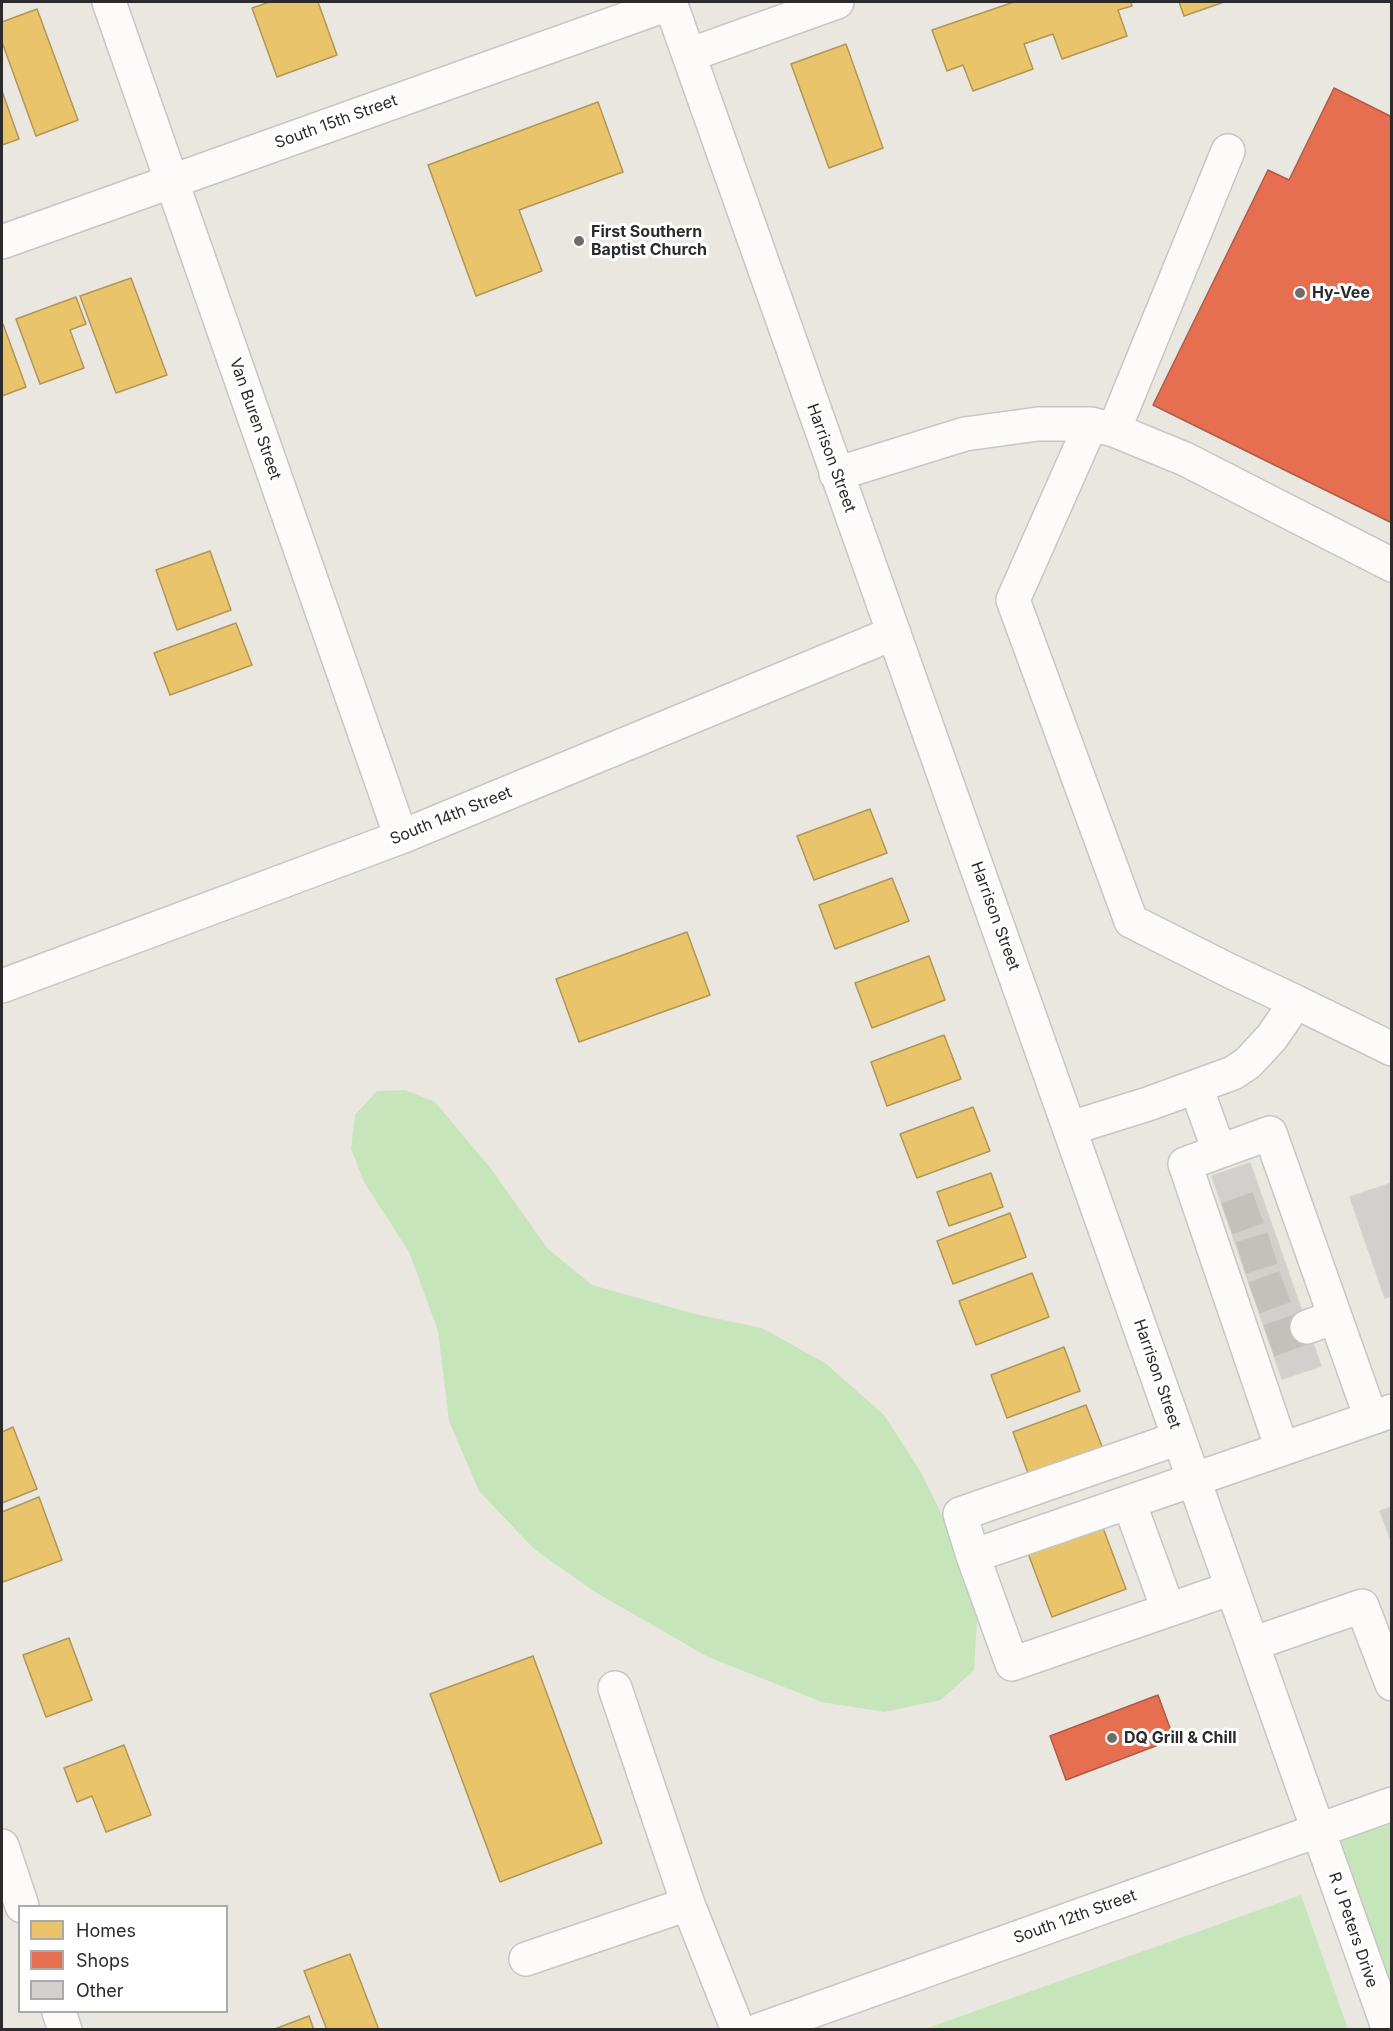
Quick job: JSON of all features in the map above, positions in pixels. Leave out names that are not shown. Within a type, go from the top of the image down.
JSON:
[{"type":"street","name":"Van Buren Street","points":[[109,2],[401,837]]},
{"type":"street","name":"South 15th Street","points":[[2,242],[671,2]]},
{"type":"street","name":"Harrison Street","points":[[671,2],[836,474],[1071,1128],[1318,1831]]},
{"type":"street","points":[[689,55],[837,2]]},
{"type":"street","points":[[1228,151],[1103,427],[1013,600],[1131,921],[1392,1049]]},
{"type":"street","points":[[836,474],[965,434],[1038,424],[1103,427],[1185,459],[1392,565]]},
{"type":"street","name":"South 14th Street","points":[[2,986],[401,837],[894,633]]},
{"type":"street","points":[[1071,1128],[1233,1073],[1248,1063],[1272,1037],[1296,1002]]},
{"type":"street","points":[[1196,1087],[1219,1151]]},
{"type":"street","points":[[973,1556],[1381,1415],[1321,1322],[1278,1200],[1270,1133],[1185,1164],[1216,1223],[1258,1345],[1282,1449]]},
{"type":"street","points":[[1179,1438],[960,1514],[973,1556],[1012,1664],[1232,1588]]},
{"type":"street","points":[[1129,1502],[1168,1610]]},
{"type":"street","points":[[1252,1644],[1362,1606],[1392,1684]]},
{"type":"street","points":[[615,1688],[688,1904],[738,2030]]},
{"type":"street","name":"South 12th Street","points":[[759,2030],[1392,1804]]},
{"type":"street","name":"R J Peters Drive","points":[[1318,1831],[1389,2030]]},
{"type":"street","points":[[2,1846],[22,1905]]},
{"type":"street","points":[[526,1959],[688,1904]]},
{"type":"street","points":[[59,2013],[65,2030]]},
{"type":"green space","points":[[405,1090],[435,1102],[492,1170],[547,1248],[592,1285],[695,1314],[762,1328],[825,1363],[884,1415],[922,1474],[954,1540],[977,1619],[974,1670],[941,1700],[884,1712],[822,1702],[708,1657],[595,1592],[534,1549],[479,1491],[449,1421],[438,1331],[409,1252],[364,1182],[351,1149],[355,1115],[377,1091]]},
{"type":"green space","points":[[1391,1804],[1391,2029],[1318,1831]]},
{"type":"green space","points":[[1301,1895],[1348,2029],[925,2029]]},
{"type":"building: Homes","points":[[270,2],[318,2],[337,55],[277,77],[252,8]]},
{"type":"building: Homes","points":[[1014,2],[1131,2],[1132,6],[1118,10],[1127,36],[1062,59],[1053,34],[1024,44],[1033,69],[973,91],[963,65],[947,71],[932,30]]},
{"type":"building: Homes","points":[[1179,2],[1224,2],[1184,16]]},
{"type":"building: Homes","points":[[37,9],[78,120],[36,136],[2,42],[2,22]]},
{"type":"building: Homes","points":[[846,44],[883,148],[829,168],[791,64]]},
{"type":"building: Homes","points":[[2,91],[19,139],[2,145]]},
{"type":"building: Homes","points":[[598,102],[623,172],[519,210],[542,271],[476,296],[428,165]]},
{"type":"building: Homes","points":[[131,278],[167,375],[116,393],[80,296]]},
{"type":"building: Homes","points":[[76,297],[86,324],[70,330],[84,368],[40,384],[16,319]]},
{"type":"building: Homes","points":[[2,325],[26,387],[2,396]]},
{"type":"building: Homes","points":[[210,551],[231,610],[177,630],[156,570]]},
{"type":"building: Homes","points":[[236,623],[252,665],[170,695],[154,653]]},
{"type":"building: Homes","points":[[870,809],[887,853],[814,880],[797,836]]},
{"type":"building: Homes","points":[[892,878],[909,921],[835,949],[819,905]]},
{"type":"building: Homes","points":[[687,932],[710,995],[579,1042],[556,979]]},
{"type":"building: Homes","points":[[929,956],[945,1000],[872,1028],[855,983]]},
{"type":"building: Homes","points":[[944,1035],[961,1079],[887,1106],[871,1062]]},
{"type":"building: Homes","points":[[973,1107],[990,1151],[917,1178],[900,1134]]},
{"type":"building: Homes","points":[[991,1173],[1003,1207],[949,1226],[937,1192]]},
{"type":"building: Homes","points":[[1010,1213],[1026,1257],[953,1284],[937,1241]]},
{"type":"building: Homes","points":[[1032,1273],[1049,1317],[976,1345],[959,1301]]},
{"type":"building: Homes","points":[[1064,1347],[1080,1391],[1007,1418],[991,1375]]},
{"type":"building: Homes","points":[[1086,1405],[1103,1449],[1029,1476],[1013,1432]]},
{"type":"building: Homes","points":[[13,1427],[37,1489],[2,1503],[2,1432]]},
{"type":"building: Homes","points":[[39,1497],[62,1560],[3,1582],[2,1512]]},
{"type":"building: Homes","points":[[1100,1520],[1126,1589],[1052,1617],[1026,1548]]},
{"type":"building: Homes","points":[[69,1638],[92,1700],[46,1717],[23,1655]]},
{"type":"building: Homes","points":[[533,1656],[602,1843],[500,1882],[430,1694]]},
{"type":"building: Homes","points":[[124,1745],[151,1815],[106,1832],[92,1796],[77,1802],[64,1768]]},
{"type":"building: Homes","points":[[350,1954],[379,2030],[327,2030],[304,1971]]},
{"type":"building: Homes","points":[[309,2016],[314,2030],[272,2030]]},
{"type":"building: Shops","name":"Hy-Vee","points":[[1334,88],[1392,117],[1392,523],[1153,405],[1268,170],[1289,180]]},
{"type":"building: Shops","name":"DQ Grill & Chill","points":[[1158,1695],[1174,1739],[1066,1780],[1050,1736]]},
{"type":"building: Other","points":[[1250,1163],[1321,1366],[1282,1379],[1212,1176]]},
{"type":"building: Other","points":[[1392,1183],[1392,1296],[1385,1298],[1350,1197]]},
{"type":"building: Other","points":[[1392,1507],[1392,1543],[1380,1511]]},
{"type":"tunnel","points":[[1227,1219],[1265,1205]]},
{"type":"tunnel","points":[[1241,1258],[1279,1246]]},
{"type":"tunnel","points":[[1254,1298],[1292,1284]]},
{"type":"tunnel","points":[[1269,1341],[1307,1327]]},
{"type":"place","name":"First Southern Baptist Church","points":[[579,241]]},
{"type":"place","name":"Hy-Vee","points":[[1300,293]]},
{"type":"place","name":"DQ Grill & Chill","points":[[1112,1738]]}]
